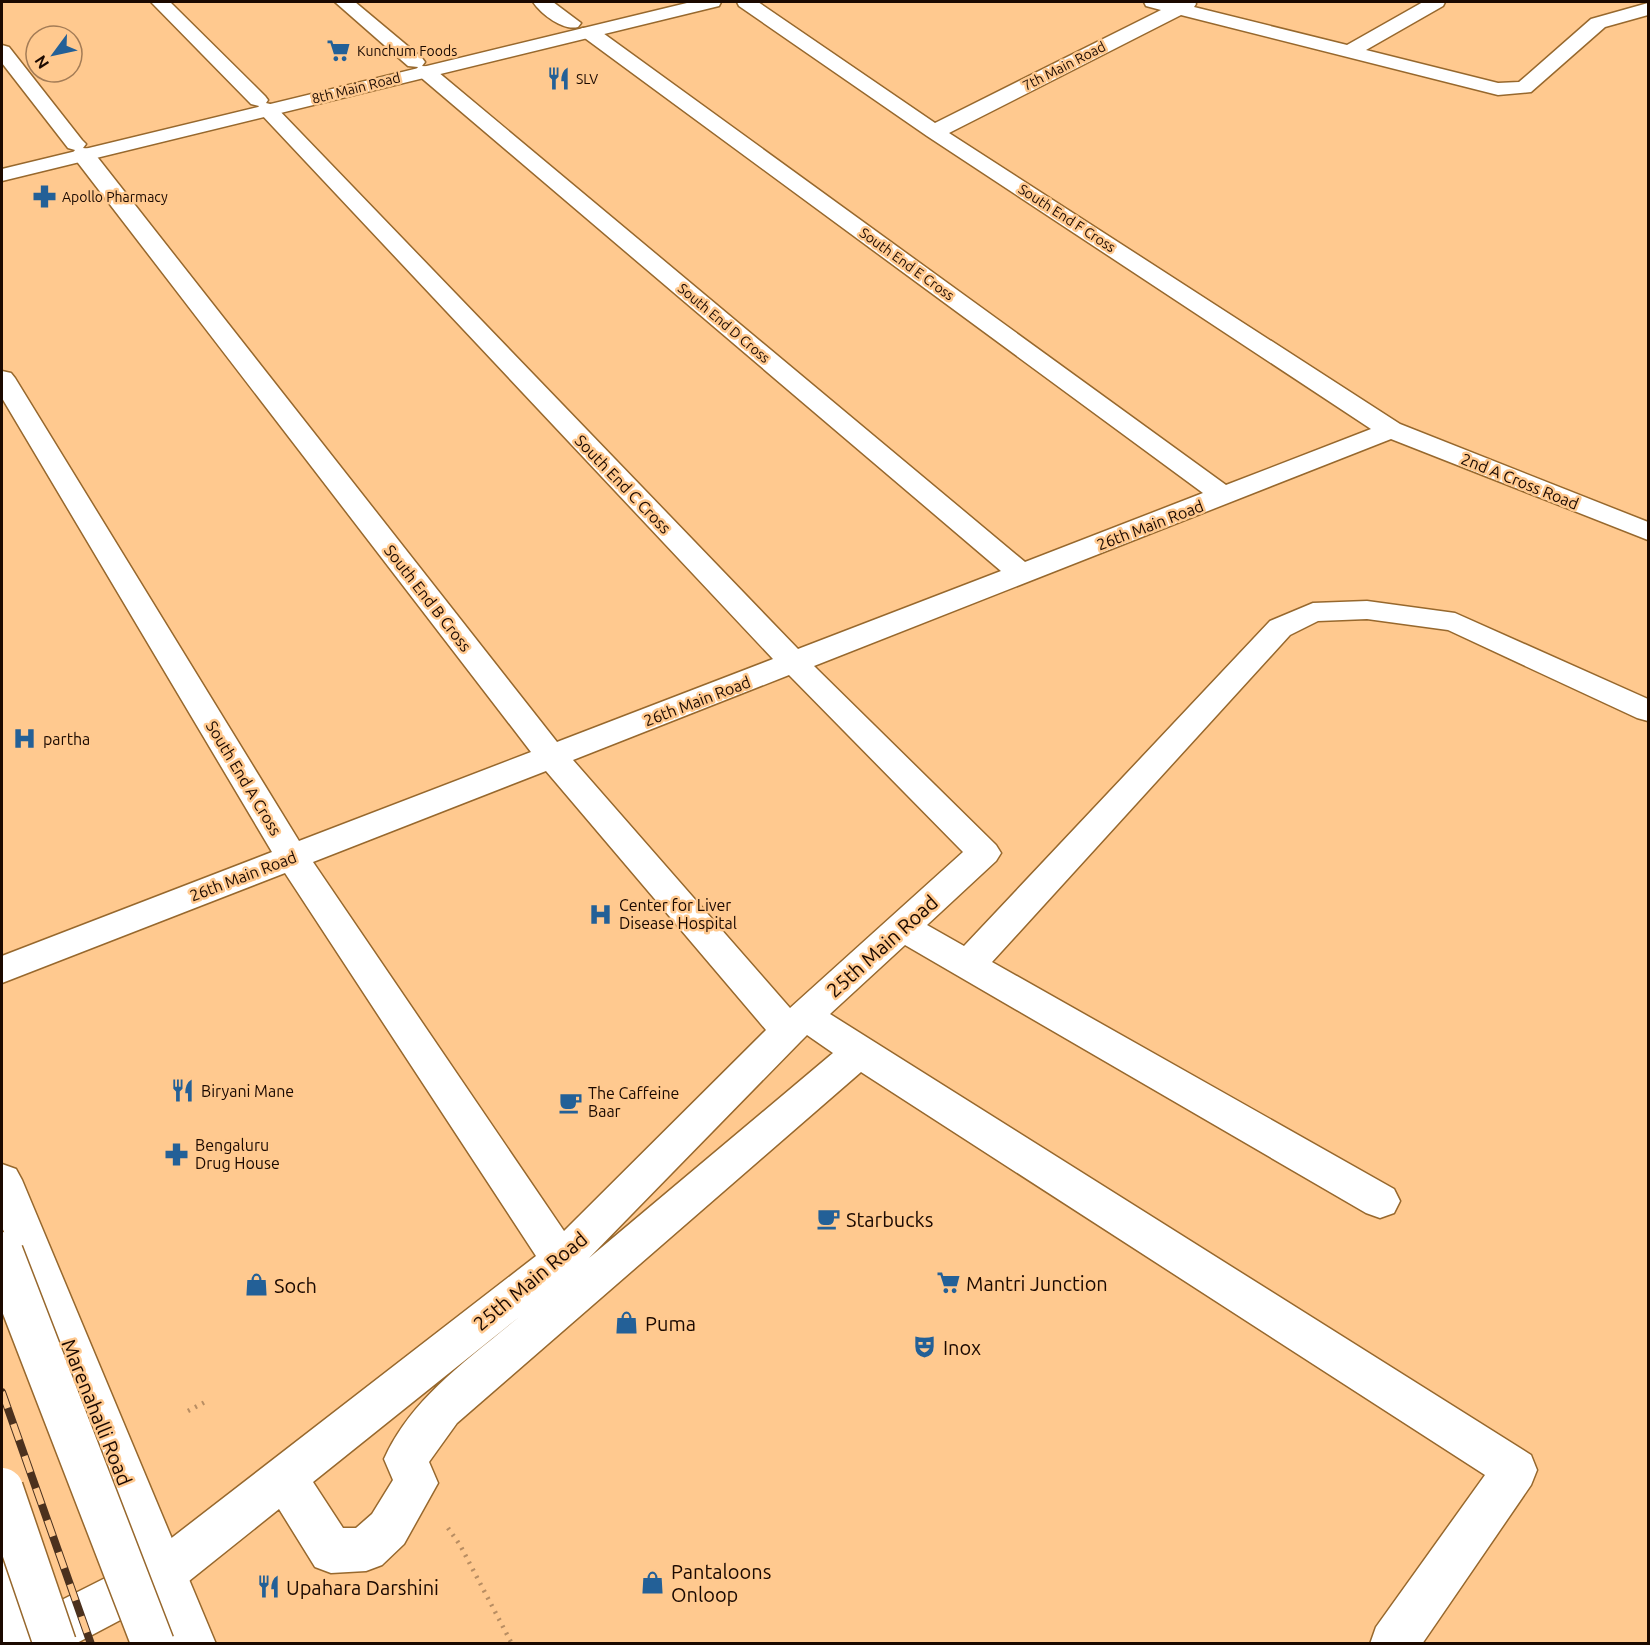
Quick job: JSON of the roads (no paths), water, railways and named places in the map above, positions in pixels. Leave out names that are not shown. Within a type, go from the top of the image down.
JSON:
[{"type":"street","name":"South End C Cross","points":[[160,2],[263,105],[794,663],[984,853]]},
{"type":"street","name":"South End D Cross","points":[[344,2],[1023,575]]},
{"type":"street","name":"South End E Cross","points":[[542,2],[580,27],[1224,496]]},
{"type":"street","name":"8th Main Road","points":[[580,27],[662,2]]},
{"type":"street","name":"8th Main Road","points":[[2,162],[79,149],[580,27],[712,2]]},
{"type":"street","name":"South End F Cross","points":[[746,2],[934,132],[1391,430]]},
{"type":"street","points":[[1153,2],[1186,5],[1498,89],[1524,88],[1598,23],[1648,9]]},
{"type":"street","points":[[1352,50],[1436,2]]},
{"type":"street","name":"7th Main Road","points":[[934,132],[1186,5]]},
{"type":"street","name":"South End B Cross","points":[[2,51],[552,757],[797,1023],[859,1052],[1515,1470],[1393,1644]]},
{"type":"street","name":"8th Main Road","points":[[2,175],[79,149]]},
{"type":"street","name":"South End A Cross","points":[[2,378],[292,858],[561,1260]]},
{"type":"street","name":"26th Main Road","points":[[2,970],[1023,575],[1391,430]]},
{"type":"street","name":"2nd A Cross Road","points":[[1391,430],[1648,532]]},
{"type":"street","points":[[968,965],[1280,628],[1312,612],[1367,610],[1455,622],[1648,711]]},
{"type":"street","name":"25th Main Road","points":[[25,1644],[163,1573],[561,1260],[797,1023],[984,853]]},
{"type":"street","points":[[902,927],[1380,1201]]},
{"type":"street","points":[[285,1478],[331,1551],[366,1549],[388,1529],[416,1483],[406,1459],[442,1409],[859,1052]]},
{"type":"street","name":"Marenahalli Road","points":[[2,1180],[193,1644]]},
{"type":"street","points":[[2,1253],[153,1644]]},
{"type":"street","points":[[2,1489],[55,1644]]},
{"type":"street","points":[[2,1576],[25,1644]]},
{"type":"railway","points":[[2,1281],[138,1644]]},
{"type":"railway","points":[[2,1392],[91,1644]]},
{"type":"place","name":"Kunchum Foods","points":[[339,51]]},
{"type":"place","name":"SLV","points":[[558,79]]},
{"type":"place","name":"Apollo Pharmacy","points":[[44,197]]},
{"type":"place","name":"partha","points":[[25,739]]},
{"type":"place","name":"Center for Liver Disease Hospital","points":[[601,914]]},
{"type":"place","name":"Biryani Mane","points":[[183,1091]]},
{"type":"place","name":"The Caffeine Baar","points":[[570,1102]]},
{"type":"place","name":"Bengaluru Drug House","points":[[177,1154]]},
{"type":"place","name":"Starbucks","points":[[828,1219]]},
{"type":"place","name":"Mantri Junction","points":[[948,1283]]},
{"type":"place","name":"Soch","points":[[256,1285]]},
{"type":"place","name":"Puma","points":[[627,1323]]},
{"type":"place","name":"Inox","points":[[925,1347]]},
{"type":"place","name":"Pantaloons Onloop","points":[[653,1583]]},
{"type":"place","name":"Upahara Darshini","points":[[268,1587]]}]
